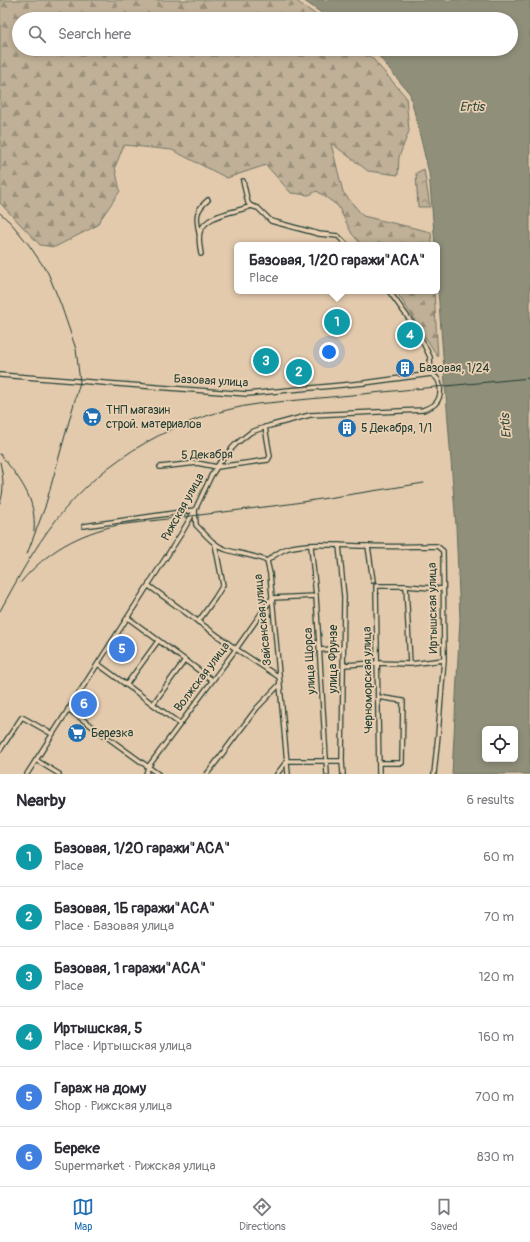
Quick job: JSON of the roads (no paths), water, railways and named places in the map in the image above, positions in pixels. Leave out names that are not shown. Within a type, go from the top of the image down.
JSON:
[{"type":"street","points":[[243,181],[248,203],[251,206]]},
{"type":"street","points":[[200,254],[197,216],[199,208],[208,200]]},
{"type":"street","points":[[199,233],[210,220],[251,206],[258,208],[271,221],[319,234],[338,236],[344,242]]},
{"type":"street","points":[[391,294],[417,330],[430,357],[431,374]]},
{"type":"street","name":"Базовая улица","points":[[0,375],[248,394],[364,383],[431,374]]},
{"type":"street","name":"Рижская улица","points":[[27,774],[149,586],[195,510],[211,476],[222,459],[236,444],[251,432],[310,415],[423,410],[435,404],[440,394],[439,384],[435,375],[431,374]]},
{"type":"street","name":"5 Декабря","points":[[160,467],[197,463],[217,467],[268,460],[270,456],[265,427]]},
{"type":"street","points":[[84,526],[195,510]]},
{"type":"street","name":"Зайсанская улица","points":[[195,510],[196,525],[215,544],[226,550],[260,558],[266,561],[270,574],[288,774]]},
{"type":"street","points":[[198,622],[223,585],[215,544]]},
{"type":"street","name":"улица Фрунзе","points":[[339,545],[344,597],[343,774]]},
{"type":"street","name":"Иртышская улица","points":[[266,561],[281,551],[289,548],[311,546],[436,546],[443,551],[444,660],[434,774]]},
{"type":"street","name":"улица Щорса","points":[[311,546],[316,596],[328,774]]},
{"type":"street","points":[[368,546],[373,581]]},
{"type":"street","points":[[149,586],[236,649],[279,677]]},
{"type":"street","name":"Черноморская улица","points":[[380,774],[376,663],[376,586],[406,586]]},
{"type":"street","points":[[410,664],[406,586],[443,589]]},
{"type":"street","points":[[272,598],[316,596]]},
{"type":"street","name":"Волжская улица","points":[[148,767],[272,598]]},
{"type":"street","points":[[128,618],[212,680]]},
{"type":"street","points":[[126,685],[158,640]]},
{"type":"street","points":[[320,650],[343,648]]},
{"type":"street","points":[[153,704],[185,660]]},
{"type":"street","points":[[344,665],[376,663],[410,664],[444,660]]},
{"type":"street","points":[[98,664],[180,724]]},
{"type":"street","points":[[207,774],[257,708],[280,685]]},
{"type":"street","points":[[378,697],[403,701],[402,763],[379,763]]},
{"type":"street","points":[[68,709],[158,774]]},
{"type":"street","points":[[0,750],[22,717],[52,734]]},
{"type":"street","points":[[36,760],[59,774]]},
{"type":"street","points":[[277,774],[287,761],[342,761]]},
{"type":"street","points":[[146,774],[148,767]]},
{"type":"water","name":"Ertis","points":[[303,0],[530,0],[530,774],[452,774],[460,619],[456,526],[438,294],[440,294],[440,242],[435,242],[429,173],[410,94],[379,56],[518,56],[518,12],[320,12]]},
{"type":"railway","points":[[0,213],[11,223],[29,245],[48,273],[76,349],[80,382],[45,507],[27,554]]},
{"type":"railway","points":[[0,611],[40,542],[75,497],[120,459],[145,443],[172,429],[199,418],[257,404],[530,378]]},
{"type":"railway","points":[[0,454],[20,480],[30,498],[33,508],[34,531]]},
{"type":"railway","points":[[0,462],[3,482],[3,493],[0,503]]},
{"type":"railway","points":[[21,582],[42,561],[64,545],[90,533],[118,525],[289,504],[424,483]]},
{"type":"place","name":"Базовая, 1/20 гаражи\"ACА\"","points":[[337,322]]},
{"type":"place","name":"Иртышская, 5","points":[[410,335]]},
{"type":"place","name":"Базовая, 1 гаражи\"ACА\"","points":[[266,361]]},
{"type":"place","name":"Базовая, 1/24","points":[[405,368]]},
{"type":"place","name":"Базовая, 1Б гаражи\"ACА\"","points":[[299,372]]},
{"type":"place","name":"ТНП магазин строй. материалов","points":[[92,417]]},
{"type":"place","name":"5 Декабря, 1/1","points":[[347,428]]},
{"type":"place","name":"Гараж на дому","points":[[122,649]]},
{"type":"place","name":"Береке","points":[[84,704]]},
{"type":"place","name":"Березка","points":[[77,733]]}]
